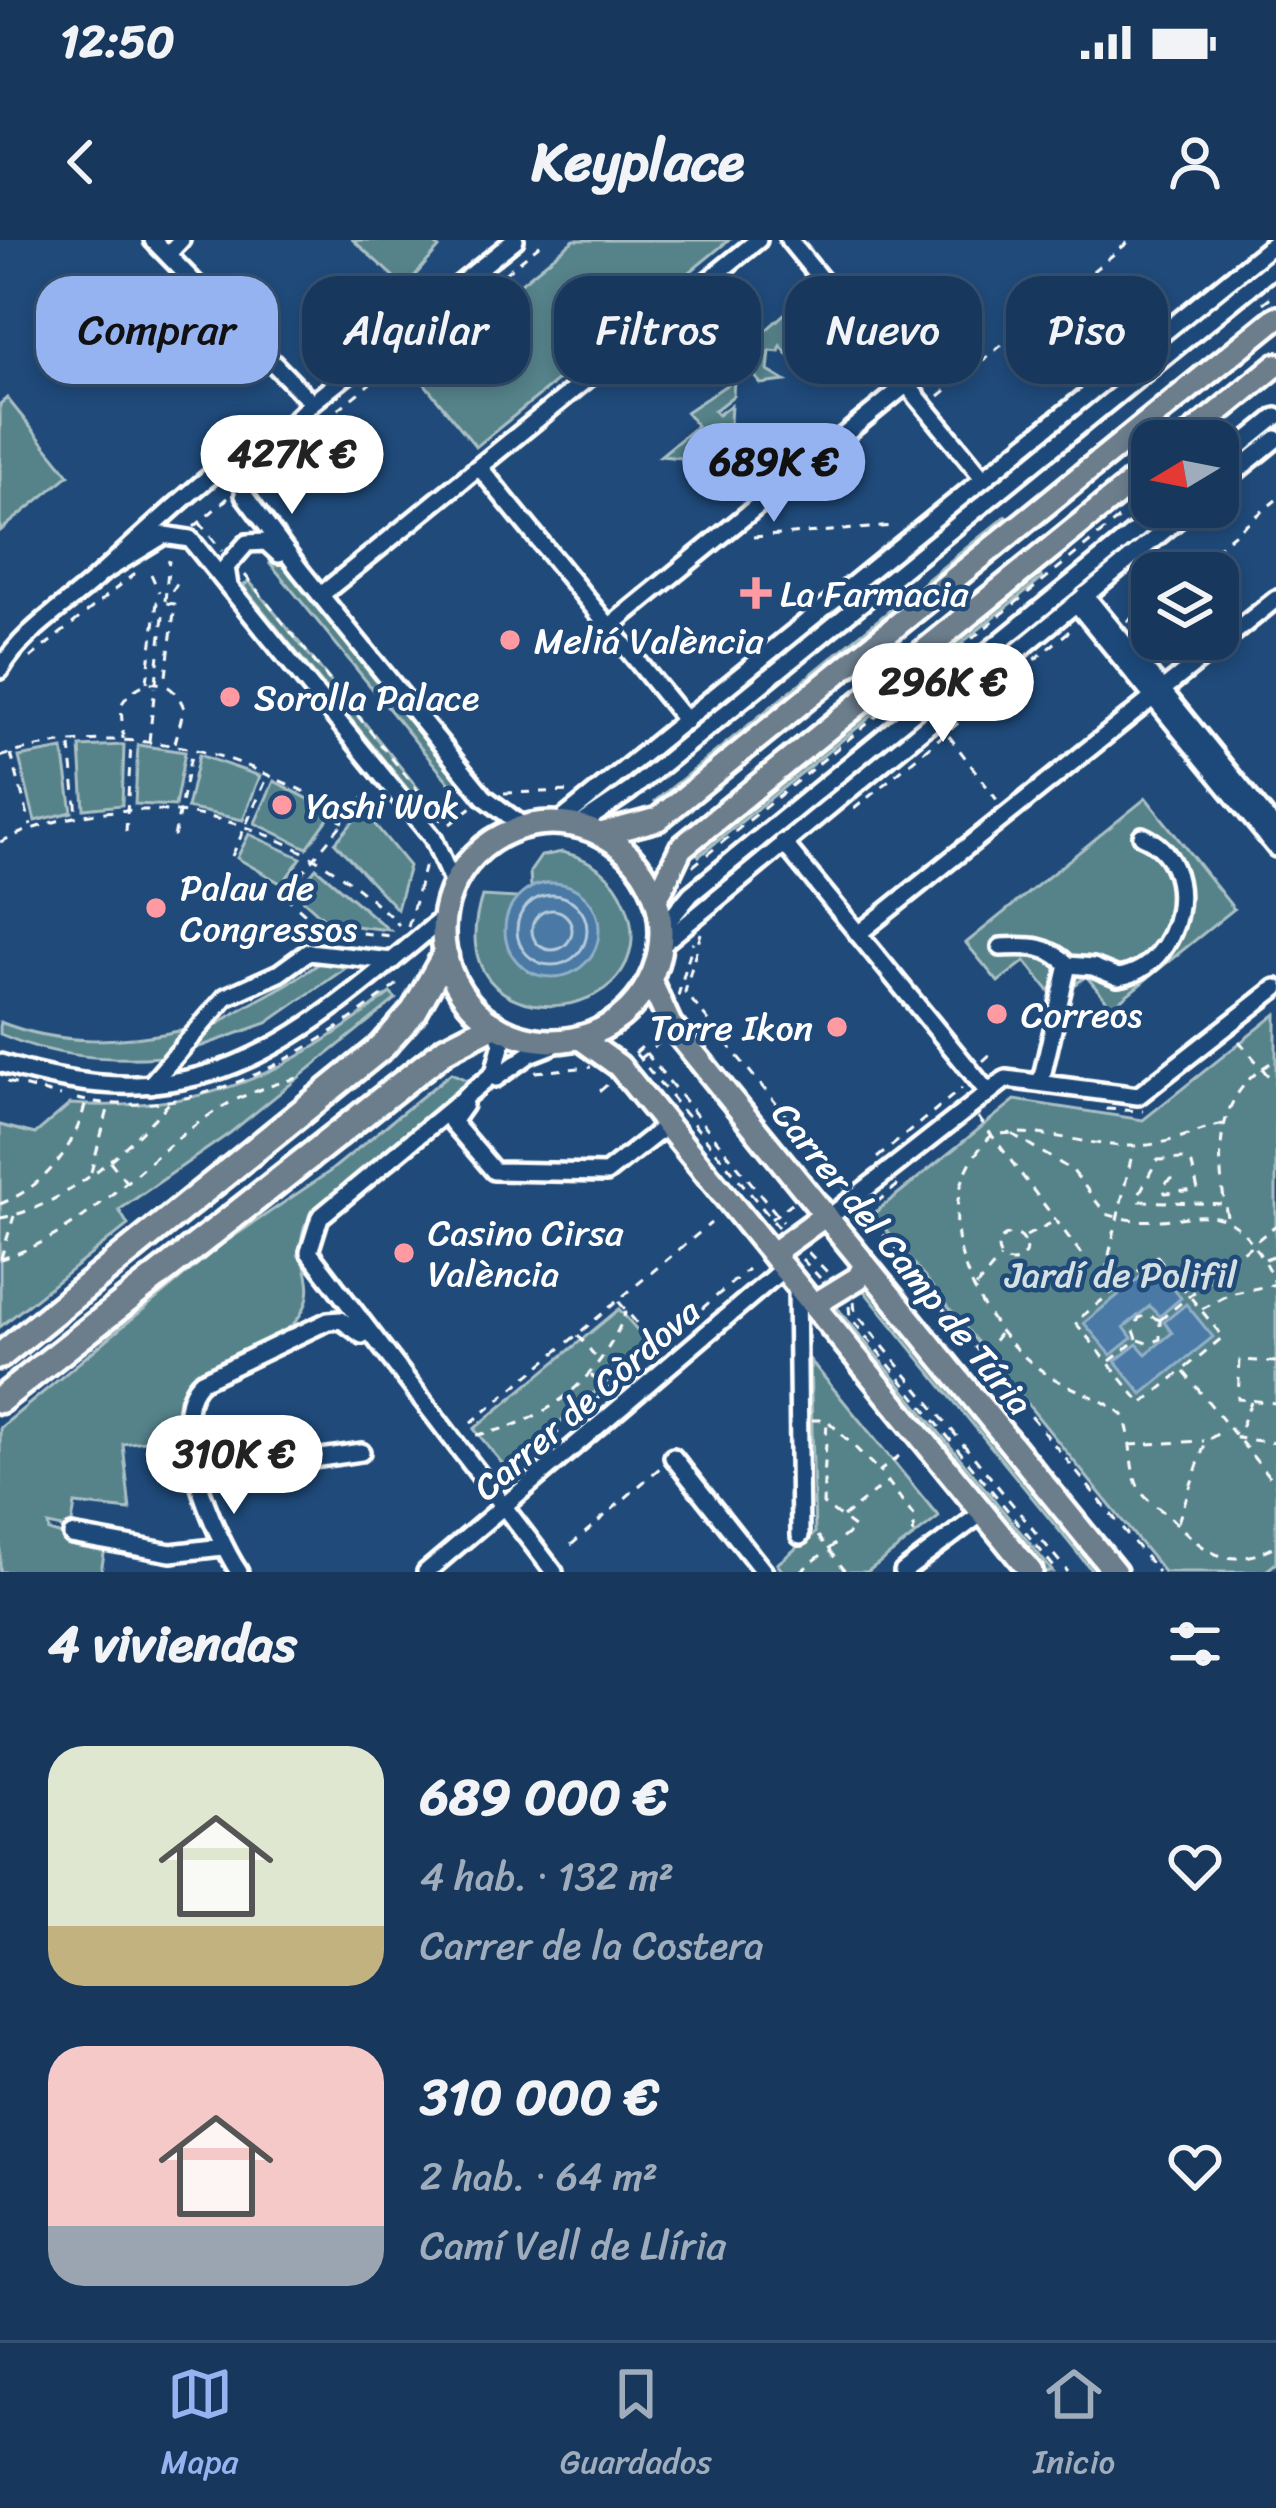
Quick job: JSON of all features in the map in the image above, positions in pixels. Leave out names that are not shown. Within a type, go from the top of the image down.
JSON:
[{"type":"highway","points":[[0,1356],[382,1047],[414,1011],[445,956]]},
{"type":"highway","points":[[0,1400],[439,1054],[494,1025]]},
{"type":"main road","points":[[601,834],[658,820],[1276,319]]},
{"type":"main road","points":[[1209,420],[1276,365]]},
{"type":"main road","points":[[656,900],[681,848],[1131,483]]},
{"type":"main road","points":[[570,1040],[621,1017],[650,980],[660,938],[656,900],[635,861],[601,834],[568,824],[523,826],[484,846],[453,884],[443,918],[445,956],[467,1002],[494,1025],[532,1040],[570,1040],[613,1059],[788,1257],[814,1305],[1030,1572]]},
{"type":"main road","name":"Carrer del Camp de Túria","points":[[650,980],[670,1024],[1115,1572]]},
{"type":"main road","points":[[788,1257],[826,1217]]},
{"type":"main road","points":[[814,1305],[846,1288],[865,1265]]},
{"type":"street","points":[[153,240],[313,404]]},
{"type":"street","points":[[168,254],[181,240]]},
{"type":"street","points":[[515,240],[313,404],[245,467],[235,493],[478,790],[523,826]]},
{"type":"street","points":[[321,595],[758,240]]},
{"type":"street","points":[[789,240],[818,276]]},
{"type":"street","points":[[568,824],[686,721],[1276,242]]},
{"type":"street","points":[[568,824],[630,791],[1276,266]]},
{"type":"street","points":[[610,627],[907,384],[984,479]]},
{"type":"street","points":[[102,573],[136,537],[241,451],[313,404]]},
{"type":"street","points":[[1239,447],[1276,417]]},
{"type":"street","points":[[1239,470],[1276,439]]},
{"type":"street","points":[[480,468],[686,721]]},
{"type":"street","points":[[660,938],[692,894],[1139,528]]},
{"type":"street","points":[[660,938],[1167,528]]},
{"type":"street","points":[[0,647],[23,637],[102,573],[164,535],[177,532],[190,538],[433,838],[453,884]]},
{"type":"street","points":[[230,586],[229,559],[254,541],[266,542],[300,570]]},
{"type":"street","points":[[1080,599],[1276,830]]},
{"type":"street","points":[[858,934],[1276,599]]},
{"type":"street","points":[[8,669],[23,637]]},
{"type":"street","points":[[1158,694],[1276,848]]},
{"type":"street","points":[[1000,947],[1035,945],[1055,951],[1068,965],[1093,967],[1118,977],[1138,975],[1168,946],[1180,892],[1172,864],[1158,843],[1142,836]]},
{"type":"street","points":[[783,842],[987,1091]]},
{"type":"street","points":[[0,1063],[88,1084],[150,1085],[208,1075],[279,1047],[398,967],[443,918]]},
{"type":"street","points":[[150,1085],[226,997],[255,986],[308,952],[398,967]]},
{"type":"street","points":[[1041,1081],[1068,965]]},
{"type":"street","points":[[826,1217],[987,1091],[1012,1078],[1138,1096],[1276,988]]},
{"type":"street","points":[[494,1025],[502,1043],[494,1073],[320,1216],[308,1240],[313,1262],[554,1572]]},
{"type":"street","points":[[570,1040],[521,1059],[451,1119],[494,1171],[606,1174],[667,1125]]},
{"type":"street","points":[[788,1257],[799,1420],[800,1536]]},
{"type":"street","name":"Carrer de Còrdova","points":[[426,1572],[506,1508],[788,1257]]},
{"type":"street","points":[[239,1572],[207,1518],[186,1408],[196,1386],[339,1320],[387,1358]]},
{"type":"street","points":[[199,1475],[361,1452]]},
{"type":"street","points":[[673,1457],[764,1572]]},
{"type":"street","points":[[506,1508],[567,1572]]},
{"type":"street","points":[[903,1572],[982,1513]]},
{"type":"street","points":[[72,1535],[178,1561],[222,1546]]},
{"type":"path","points":[[277,459],[546,240]]},
{"type":"path","points":[[1084,276],[1131,240]]},
{"type":"path","points":[[939,396],[1006,340]]},
{"type":"path","points":[[224,554],[199,522],[235,493]]},
{"type":"path","points":[[1210,552],[1276,500]]},
{"type":"path","points":[[694,864],[1131,509]]},
{"type":"path","points":[[753,537],[895,526]]},
{"type":"path","points":[[8,669],[152,559]]},
{"type":"path","points":[[160,644],[169,560]]},
{"type":"path","points":[[236,567],[450,824]]},
{"type":"path","points":[[151,574],[159,592]]},
{"type":"path","points":[[172,591],[182,576]]},
{"type":"path","points":[[124,741],[121,705],[147,682],[157,602],[175,604],[165,684],[184,708],[174,746]]},
{"type":"path","points":[[1125,623],[1131,618]]},
{"type":"path","points":[[843,817],[1074,628]]},
{"type":"path","points":[[151,648],[169,650]]},
{"type":"path","points":[[149,743],[159,654]]},
{"type":"path","points":[[147,682],[165,684]]},
{"type":"path","points":[[948,734],[1008,814]]},
{"type":"path","points":[[126,832],[132,741]]},
{"type":"path","points":[[0,758],[70,743],[132,741],[192,749],[268,775],[324,804],[331,816],[344,822]]},
{"type":"path","points":[[70,743],[78,816]]},
{"type":"path","points":[[174,837],[192,749]]},
{"type":"path","points":[[11,754],[31,828]]},
{"type":"path","points":[[232,856],[268,775]]},
{"type":"path","points":[[495,789],[509,794],[581,792]]},
{"type":"path","points":[[363,798],[284,895],[322,929],[391,936]]},
{"type":"path","points":[[442,830],[476,803]]},
{"type":"path","points":[[0,842],[78,816],[179,812],[245,827],[317,857],[359,885],[399,925]]},
{"type":"path","points":[[399,938],[410,925],[425,867],[424,852]]},
{"type":"path","points":[[703,919],[685,992],[843,1186]]},
{"type":"path","points":[[679,1008],[697,925]]},
{"type":"path","points":[[398,967],[407,991]]},
{"type":"path","points":[[627,1059],[661,1031]]},
{"type":"path","points":[[1236,1036],[1276,1085]]},
{"type":"path","points":[[632,1065],[665,1038]]},
{"type":"path","points":[[635,1053],[774,1216]]},
{"type":"path","points":[[646,1053],[774,1216],[788,1257],[846,1288],[855,1312],[1068,1572]]},
{"type":"path","points":[[1201,1310],[1230,1294],[1276,1284],[1253,1243],[1228,1218],[1217,1166],[1223,1124],[1236,1094],[1261,1068],[1276,1060]]},
{"type":"path","points":[[524,1071],[598,1069]]},
{"type":"path","points":[[0,1259],[60,1233],[128,1185],[210,1114],[258,1089],[301,1077]]},
{"type":"path","points":[[600,1091],[615,1078]]},
{"type":"path","points":[[0,1080],[61,1096]]},
{"type":"path","points":[[876,1159],[963,1088],[958,1082]]},
{"type":"path","points":[[0,1218],[52,1200],[109,1159],[172,1099]]},
{"type":"path","points":[[0,1204],[48,1173],[78,1129],[86,1101]]},
{"type":"path","points":[[1095,1107],[1138,1115],[1155,1101]]},
{"type":"path","points":[[90,1173],[110,1102]]},
{"type":"path","points":[[978,1118],[1111,1293]]},
{"type":"path","points":[[1203,1557],[1177,1524],[1140,1491],[1119,1411],[1041,1371],[1001,1330],[974,1290],[957,1239],[956,1205],[963,1176],[992,1135],[1048,1132],[1133,1146],[1179,1141],[1223,1124]]},
{"type":"path","points":[[1011,1132],[1073,1171],[1096,1207],[1116,1217],[1152,1220],[1194,1213],[1228,1218]]},
{"type":"path","points":[[1111,1293],[1107,1264],[1133,1146]]},
{"type":"path","points":[[109,1159],[128,1185]]},
{"type":"path","points":[[1173,1178],[1163,1185],[1165,1193],[1198,1190],[1192,1166],[1185,1159],[1157,1160],[1138,1193],[1141,1201],[1225,1204]]},
{"type":"path","points":[[774,1216],[831,1172]]},
{"type":"path","points":[[897,1185],[865,1213],[1158,1572]]},
{"type":"path","points":[[0,1259],[14,1216]]},
{"type":"path","points":[[974,1290],[1001,1256],[1001,1239],[1010,1234],[1023,1237],[1056,1221]]},
{"type":"path","points":[[471,1423],[711,1223]]},
{"type":"path","points":[[1160,1320],[1276,1225]]},
{"type":"path","points":[[1001,1256],[1011,1262],[1021,1259],[1026,1250],[1023,1237]]},
{"type":"path","points":[[1264,1260],[1276,1255]]},
{"type":"path","points":[[1157,1256],[1190,1297],[1223,1337],[1142,1404],[1075,1322],[1157,1256]]},
{"type":"path","points":[[512,1473],[748,1269]]},
{"type":"path","points":[[846,1288],[850,1317],[1058,1572]]},
{"type":"path","points":[[617,1300],[657,1348]]},
{"type":"path","points":[[476,1436],[545,1412],[590,1374],[626,1311]]},
{"type":"path","points":[[1137,1339],[1134,1326],[1139,1318],[1148,1315],[1160,1320]]},
{"type":"path","points":[[1137,1339],[1151,1344],[1160,1339],[1160,1320]]},
{"type":"path","points":[[982,1356],[1001,1330]]},
{"type":"path","points":[[578,1334],[599,1362]]},
{"type":"path","points":[[1108,1363],[1137,1339]]},
{"type":"path","points":[[1276,1361],[1240,1360],[1238,1399],[1276,1402]]},
{"type":"path","points":[[1183,1370],[1276,1485]]},
{"type":"path","points":[[590,1374],[606,1392]]},
{"type":"path","points":[[1237,1438],[1252,1400]]},
{"type":"path","points":[[799,1420],[827,1420],[880,1472],[915,1518],[912,1545]]},
{"type":"path","points":[[800,1572],[855,1528],[823,1504],[827,1420]]},
{"type":"path","points":[[1130,1444],[1206,1441],[1228,1426]]},
{"type":"path","points":[[1237,1438],[1276,1443]]},
{"type":"path","points":[[1177,1524],[1206,1441]]},
{"type":"path","points":[[880,1472],[898,1456]]},
{"type":"path","points":[[571,1545],[673,1457]]},
{"type":"path","points":[[842,1518],[887,1481]]},
{"type":"path","points":[[800,1514],[846,1572]]},
{"type":"path","points":[[1258,1562],[1276,1545]]},
{"type":"green space","points":[[353,240],[431,240],[439,248],[415,276],[393,276]]},
{"type":"green space","points":[[574,240],[729,240],[685,276],[554,276],[554,383],[476,447],[425,384],[530,384],[530,276]]},
{"type":"green space","points":[[785,313],[785,351],[781,346],[779,352],[770,351],[768,371],[785,381],[761,384],[761,335]]},
{"type":"green space","points":[[734,384],[733,396],[714,411],[718,415],[731,405],[729,440],[705,460],[660,456],[697,426],[686,412]]},
{"type":"green space","points":[[7,398],[69,475],[0,531],[0,404]]},
{"type":"green space","points":[[1007,515],[658,804],[655,801]]},
{"type":"green space","points":[[277,558],[461,785],[455,790],[270,563]]},
{"type":"green space","points":[[1040,575],[1042,578],[699,856],[697,853]]},
{"type":"green space","points":[[249,581],[434,808],[427,813],[243,586]]},
{"type":"green space","points":[[124,745],[122,805],[84,809],[80,747]]},
{"type":"green space","points":[[138,745],[185,752],[175,806],[135,804]]},
{"type":"green space","points":[[63,749],[72,812],[35,821],[19,757]]},
{"type":"green space","points":[[199,755],[260,776],[243,820],[187,808]]},
{"type":"green space","points":[[274,781],[320,805],[328,819],[307,848],[255,823]]},
{"type":"green space","points":[[1146,798],[1234,909],[1112,1007],[1086,976],[1056,1000],[1025,961],[998,982],[966,943]]},
{"type":"green space","points":[[363,810],[409,866],[397,909],[335,843]]},
{"type":"green space","points":[[249,834],[301,858],[282,884],[237,858]]},
{"type":"green space","points":[[562,852],[592,864],[615,884],[625,903],[631,945],[617,977],[589,998],[554,1006],[519,1000],[490,981],[476,947],[482,896],[518,898],[507,917],[506,936],[513,955],[528,971],[546,883],[531,887],[530,872],[541,856]]},
{"type":"green space","points":[[316,868],[389,930],[329,923],[296,893]]},
{"type":"green space","points":[[322,961],[350,965],[267,1023],[188,1051],[217,1024]]},
{"type":"green space","points":[[390,993],[396,999],[230,1133],[119,1210],[128,1225],[0,1327],[0,1125],[35,1134],[70,1104],[163,1102],[242,1083],[315,1046]]},
{"type":"green space","name":"Jardí de Polifil","points":[[1276,1014],[1276,1563],[1265,1572],[1164,1572],[873,1214],[1015,1100],[1143,1120]]},
{"type":"green space","points":[[0,1022],[45,1035],[91,1040],[184,1030],[163,1057],[100,1058],[20,1042],[0,1034]]},
{"type":"green space","points":[[451,1073],[474,1083],[305,1225],[302,1248],[309,1291],[301,1314],[289,1328],[190,1383],[179,1398],[182,1436],[123,1444],[130,1510],[75,1504],[71,1530],[48,1525],[49,1531],[105,1548],[101,1572],[0,1572],[0,1428],[221,1245],[329,1172]]},
{"type":"green space","points":[[860,1286],[869,1286],[1102,1572],[1093,1572]]},
{"type":"green space","points":[[835,1305],[1053,1572],[1045,1572],[837,1317]]},
{"type":"green space","points":[[619,1309],[650,1345],[506,1468],[474,1429]]},
{"type":"green space","points":[[810,1360],[939,1517],[867,1572],[783,1572],[777,1564],[815,1533]]},
{"type":"water","points":[[552,883],[570,886],[585,897],[596,912],[596,948],[585,963],[570,974],[552,977],[534,974],[519,963],[508,948],[505,930],[508,912],[519,897],[534,886]]},
{"type":"water","points":[[1155,1265],[1181,1298],[1160,1316],[1150,1306],[1124,1327],[1132,1338],[1111,1355],[1084,1323]]},
{"type":"water","points":[[1186,1304],[1213,1337],[1142,1394],[1115,1361],[1137,1344],[1146,1354],[1172,1333],[1164,1322]]},
{"type":"place","name":"La Farmacia","points":[[756,593]]},
{"type":"place","name":"Meliá València","points":[[510,640]]},
{"type":"place","name":"Sorolla Palace","points":[[230,697]]},
{"type":"place","name":"Yashi Wok","points":[[282,805]]},
{"type":"place","name":"Palau de Congressos","points":[[156,908]]},
{"type":"place","name":"Correos","points":[[997,1014]]},
{"type":"place","name":"Torre Ikon","points":[[837,1027]]},
{"type":"place","name":"Casino Cirsa València","points":[[404,1253]]}]
